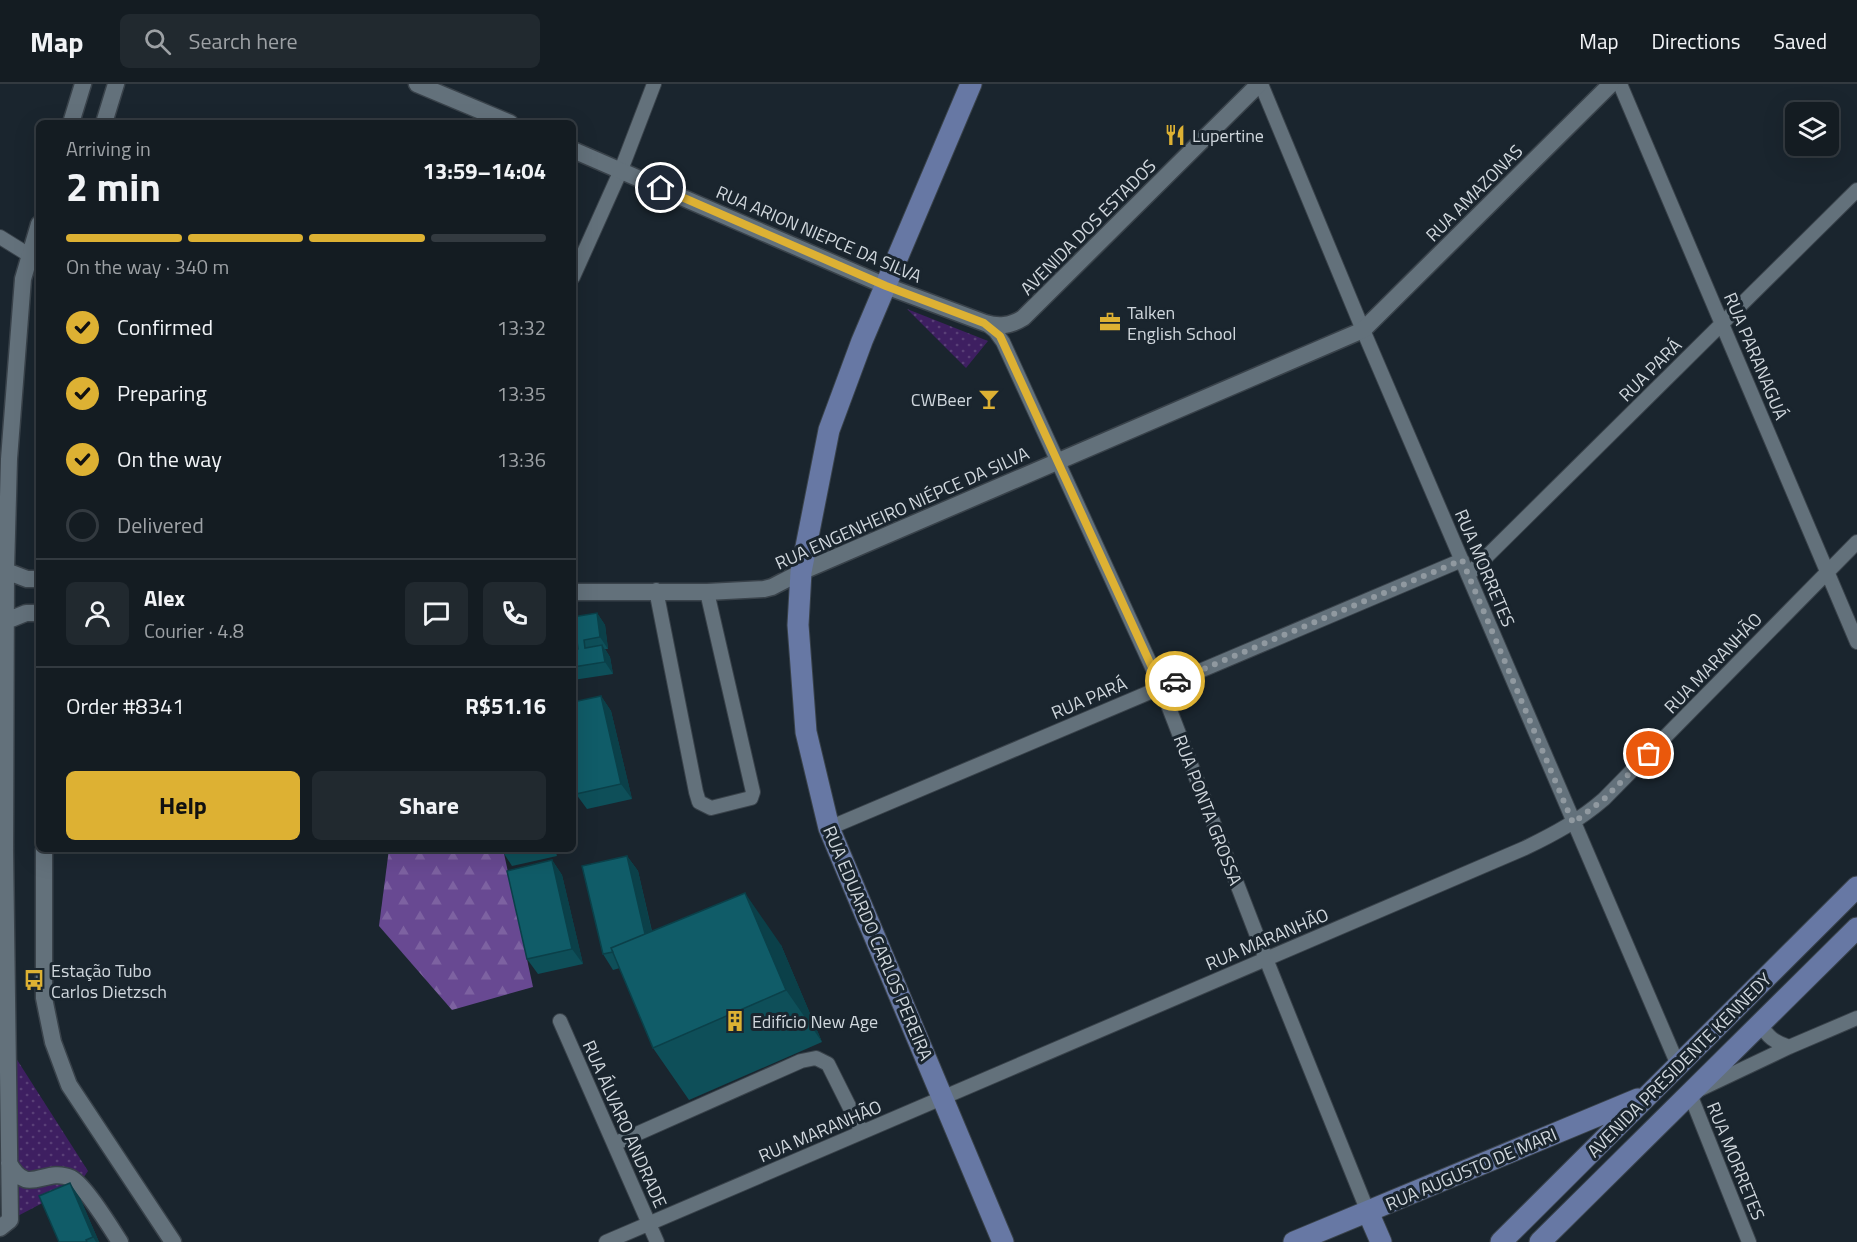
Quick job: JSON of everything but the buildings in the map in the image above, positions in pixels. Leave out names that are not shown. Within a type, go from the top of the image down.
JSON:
[{"type":"main road","name":"RUA EDUARDO CARLOS PEREIRA","points":[[971,84],[846,383],[830,430],[801,572],[798,625],[806,732],[829,828],[1003,1242]]},
{"type":"main road","name":"AVENIDA PRESIDENTE KENNEDY","points":[[1501,1242],[1857,887]]},
{"type":"main road","name":"AVENIDA PRESIDENTE KENNEDY","points":[[1540,1242],[1857,928]]},
{"type":"main road","name":"RUA AUGUSTO DE MARI","points":[[1294,1242],[1647,1096]]},
{"type":"main road","points":[[1588,1120],[1625,1158]]},
{"type":"main road","name":"RUA PONTA GROSSA","points":[[1368,1212],[1381,1242]]},
{"type":"street","points":[[72,120],[83,84]]},
{"type":"street","points":[[105,120],[116,84]]},
{"type":"street","points":[[417,84],[503,120]]},
{"type":"street","points":[[576,270],[621,170],[654,84]]},
{"type":"street","name":"AVENIDA DOS ESTADOS","points":[[984,323],[1009,325],[1023,318],[1260,84]]},
{"type":"street","name":"RUA MORRETES","points":[[1260,84],[1678,1065]]},
{"type":"street","name":"RUA AMAZONAS","points":[[1363,330],[1611,84]]},
{"type":"street","name":"RUA PARANAGUÁ","points":[[1620,84],[1857,642]]},
{"type":"street","name":"RUA ARION NIEPCE DA SILVA","points":[[576,151],[886,286],[984,323]]},
{"type":"street","name":"RUA PARÁ","points":[[1468,575],[1857,190]]},
{"type":"street","points":[[5,1224],[9,1162],[4,1061],[5,456],[23,279],[36,233]]},
{"type":"street","points":[[0,237],[29,255]]},
{"type":"street","name":"RUA PONTA GROSSA","points":[[984,323],[1000,336],[1161,687],[1266,959],[1368,1212]]},
{"type":"street","name":"RUA ENGENHEIRO NIÉPCE DA SILVA","points":[[576,592],[656,590],[707,592],[772,587],[801,572],[1363,330]]},
{"type":"street","name":"RUA MARANHÃO","points":[[606,1242],[1525,848],[1573,823],[1617,787],[1857,542]]},
{"type":"street","name":"RUA PARÁ","points":[[829,828],[1462,560]]},
{"type":"street","points":[[6,571],[27,579],[36,579]]},
{"type":"street","points":[[656,590],[696,792],[699,802],[711,808],[751,798],[753,792],[707,592]]},
{"type":"street","points":[[6,621],[26,613],[36,613]]},
{"type":"street","points":[[44,852],[44,998],[53,1042],[69,1085],[173,1242]]},
{"type":"street","points":[[1690,1094],[1857,1018]]},
{"type":"street","name":"RUA ÁLVARO ANDRADE","points":[[560,1021],[657,1242]]},
{"type":"street","points":[[1760,1024],[1767,1036],[1776,1043],[1789,1047]]},
{"type":"street","points":[[614,1144],[801,1061],[816,1058],[828,1064],[862,1132]]},
{"type":"street","name":"RUA MORRETES","points":[[1690,1094],[1749,1242]]},
{"type":"street","points":[[9,1162],[15,1173],[32,1182],[59,1175],[72,1178],[120,1242]]},
{"type":"green space","points":[[389,852],[504,852],[533,987],[452,1010],[379,926]]},
{"type":"shaded area","points":[[907,309],[988,341],[966,368]]},
{"type":"shaded area","points":[[7,1044],[88,1171],[79,1184],[10,1220]]},
{"type":"way so far","points":[[1175,681],[1462,560],[1573,823],[1604,799],[1649,754]]},
{"type":"place","name":"Lupertine","points":[[1175,135]]},
{"type":"place","name":"Talken English School","points":[[1110,322]]},
{"type":"place","name":"CWBeer","points":[[989,399]]},
{"type":"place","name":"Estação Tubo Carlos Dietzsch","points":[[34,980]]},
{"type":"place","name":"Edifício New Age","points":[[735,1021]]},
{"type":"route","points":[[661,188],[886,286],[984,323],[995,331],[1000,336],[1161,687],[1175,681]]}]
